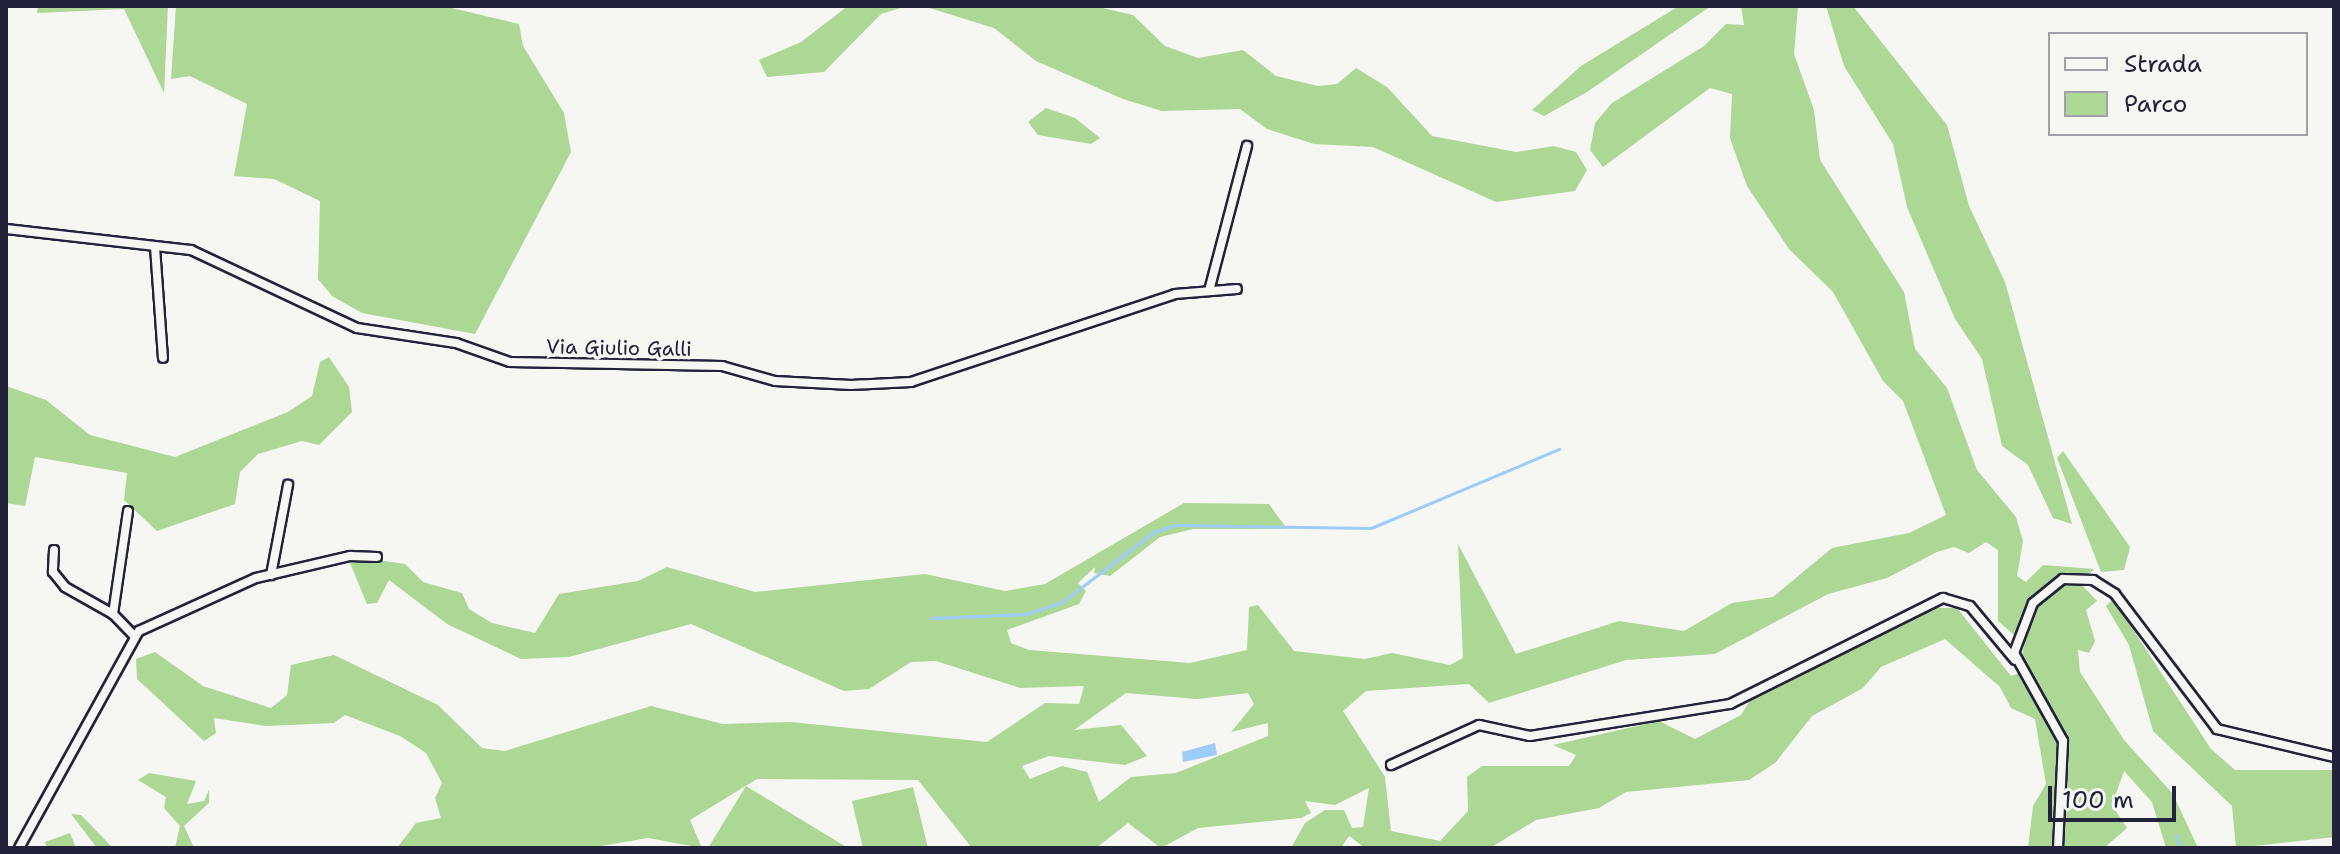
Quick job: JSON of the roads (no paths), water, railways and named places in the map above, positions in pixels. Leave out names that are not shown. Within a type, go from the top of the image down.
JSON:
[{"type":"street","points":[[1210,287],[1247,146]]},
{"type":"street","name":"Via Giulio Galli","points":[[6,229],[155,247],[209,257],[357,328],[456,343],[510,362],[722,366],[768,380],[851,385],[911,382],[1210,287],[1237,289]]},
{"type":"street","points":[[155,247],[163,358]]},
{"type":"street","points":[[271,575],[288,485]]},
{"type":"street","points":[[113,614],[128,511]]},
{"type":"street","points":[[54,550],[53,572],[65,587],[113,614],[134,636]]},
{"type":"street","points":[[19,848],[134,636],[271,575],[350,556],[377,557]]},
{"type":"street","points":[[2015,660],[2015,646],[2027,614],[2058,581],[2098,583],[2120,601],[2213,727],[2334,757]]},
{"type":"street","points":[[1391,765],[1479,725],[1530,736],[1730,704],[1943,598],[1970,606],[2015,660],[2063,741],[2058,848]]},
{"type":"water","points":[[1215,743],[1217,755],[1183,762],[1182,752]]},
{"type":"waterway","points":[[931,618],[1026,614],[1062,602],[1154,532],[1176,525],[1371,528],[1559,449]]},
{"type":"waterway","points":[[2176,835],[2181,848]]}]
